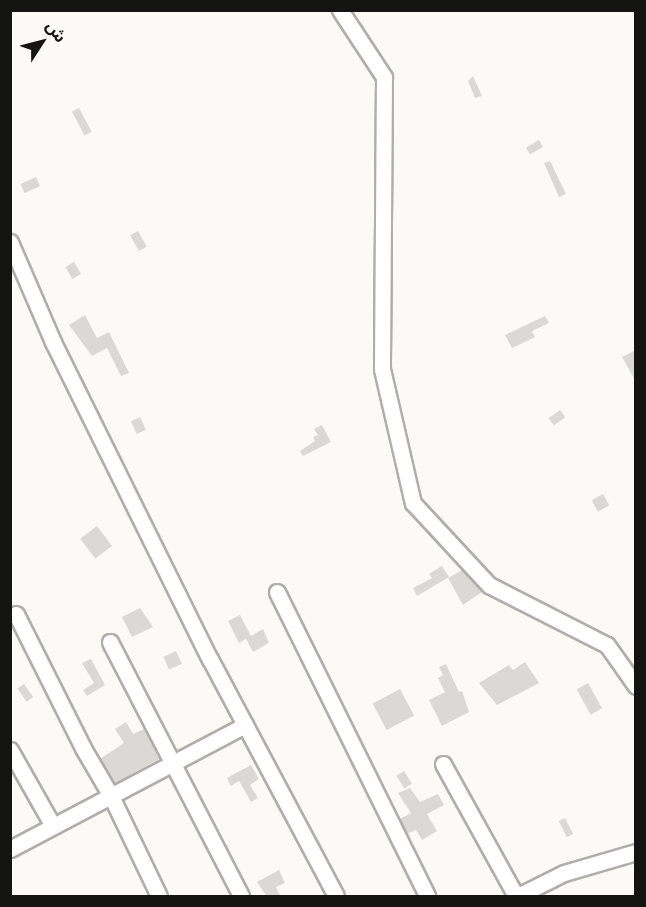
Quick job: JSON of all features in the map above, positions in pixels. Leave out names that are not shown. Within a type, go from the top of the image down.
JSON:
[{"type":"street","points":[[340,10],[384,77],[382,369],[413,503],[489,585],[608,645],[636,686]]},
{"type":"street","points":[[10,242],[53,342],[245,725],[336,897]]},
{"type":"street","points":[[277,592],[427,897]]},
{"type":"street","points":[[16,614],[83,748],[111,796],[154,895]]},
{"type":"street","points":[[110,642],[241,897]]},
{"type":"street","points":[[10,849],[245,725]]},
{"type":"street","points":[[10,750],[53,826]]},
{"type":"street","points":[[443,765],[517,897],[564,873],[636,852]]},
{"type":"building","points":[[473,76],[482,96],[475,98],[468,81]]},
{"type":"building","points":[[79,108],[92,132],[85,136],[72,112]]},
{"type":"building","points":[[539,140],[543,147],[530,154],[526,148]]},
{"type":"building","points":[[550,161],[566,194],[559,197],[544,163]]},
{"type":"building","points":[[36,177],[40,186],[25,193],[20,184]]},
{"type":"building","points":[[138,231],[147,247],[139,251],[130,235]]},
{"type":"building","points":[[74,262],[81,274],[72,279],[65,267]]},
{"type":"building","points":[[85,315],[97,338],[109,332],[129,373],[121,376],[107,348],[92,356],[69,325]]},
{"type":"building","points":[[545,316],[549,323],[532,331],[535,337],[512,348],[505,335]]},
{"type":"building","points":[[636,350],[636,382],[622,357]]},
{"type":"building","points":[[560,410],[565,417],[554,426],[549,418]]},
{"type":"building","points":[[140,417],[146,430],[137,434],[131,421]]},
{"type":"building","points":[[322,425],[331,442],[303,456],[300,451],[315,441],[313,437],[318,435],[314,429]]},
{"type":"building","points":[[603,494],[609,505],[598,512],[592,500]]},
{"type":"building","points":[[97,526],[112,546],[95,559],[80,539]]},
{"type":"building","points":[[442,566],[449,577],[417,596],[413,588],[432,578],[429,574]]},
{"type":"building","points":[[462,570],[482,592],[463,605],[448,578]]},
{"type":"building","points":[[140,608],[153,627],[132,637],[122,617]]},
{"type":"building","points":[[240,615],[251,636],[263,629],[269,643],[253,652],[246,639],[239,643],[228,621]]},
{"type":"building","points":[[176,651],[182,664],[169,670],[163,657]]},
{"type":"building","points":[[91,659],[105,685],[87,696],[83,690],[94,683],[82,663]]},
{"type":"building","points":[[525,662],[539,683],[497,705],[479,683],[509,665],[513,670]]},
{"type":"building","points":[[446,664],[459,692],[462,691],[469,712],[442,726],[429,700],[445,692],[438,678],[443,675],[439,667]]},
{"type":"building","points":[[588,683],[602,708],[591,715],[577,689]]},
{"type":"building","points":[[24,684],[33,697],[27,702],[17,689]]},
{"type":"building","points":[[400,689],[414,715],[387,730],[373,704]]},
{"type":"building","points":[[126,722],[133,734],[144,729],[159,759],[115,783],[100,759],[124,743],[115,729]]},
{"type":"building","points":[[251,765],[259,779],[250,785],[258,798],[251,802],[239,781],[231,786],[227,778]]},
{"type":"building","points":[[404,771],[412,784],[404,788],[396,776]]},
{"type":"building","points":[[410,788],[420,802],[438,794],[444,805],[427,814],[437,831],[422,840],[416,830],[407,834],[400,819],[411,813],[398,793]]},
{"type":"building","points":[[565,818],[573,834],[567,837],[559,821]]},
{"type":"building","points":[[279,870],[285,883],[276,887],[281,897],[267,897],[257,882]]}]
